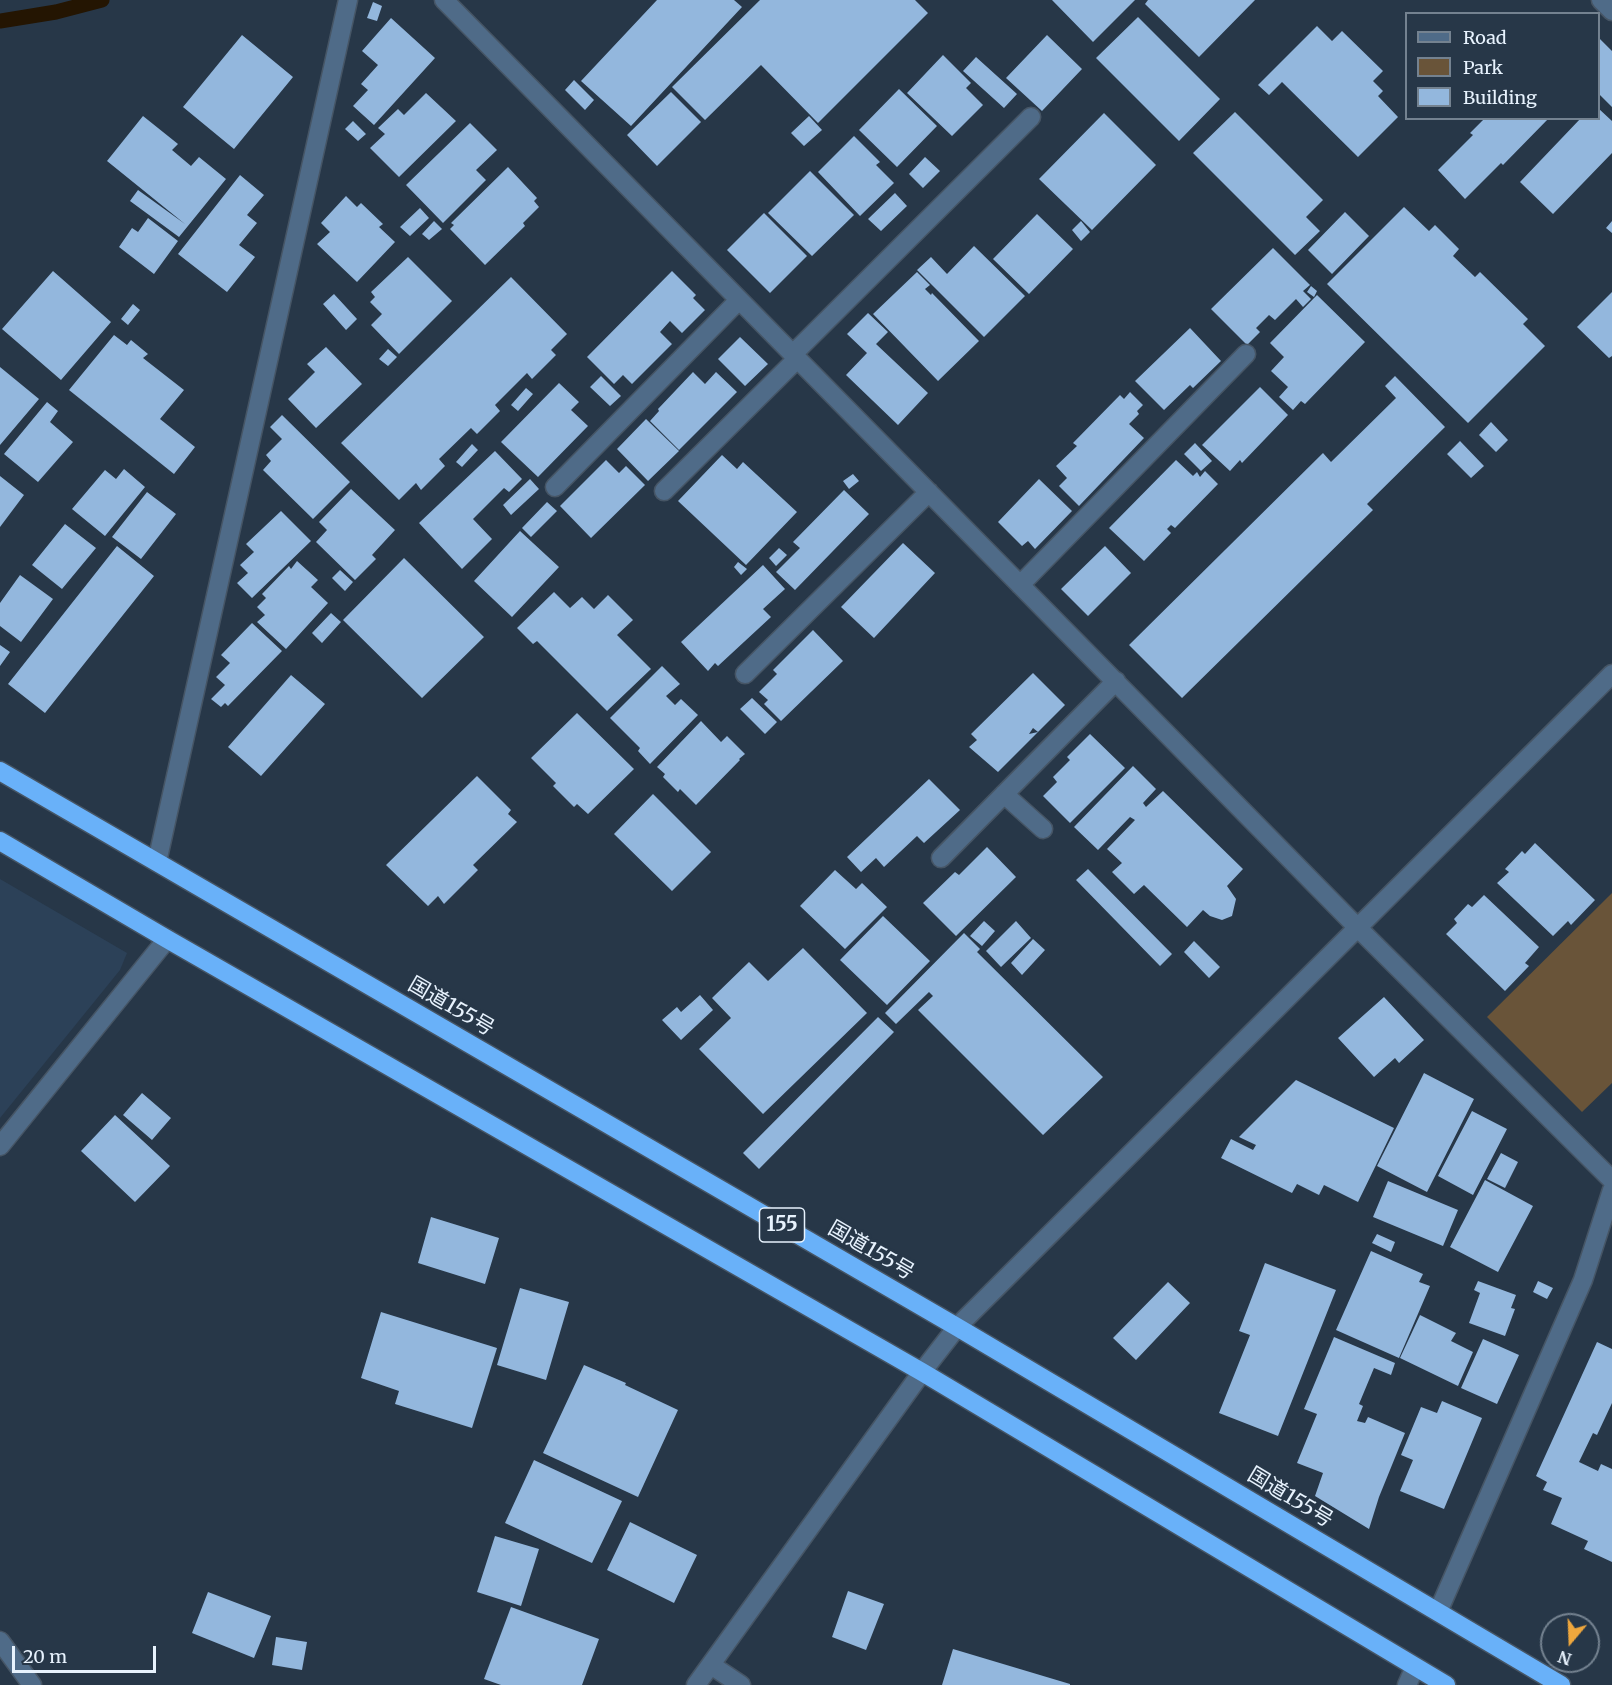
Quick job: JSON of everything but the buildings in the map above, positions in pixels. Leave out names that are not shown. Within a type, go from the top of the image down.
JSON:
[{"type":"highway","name":"国道155号","points":[[0,771],[957,1327],[1561,1685]]},
{"type":"highway","points":[[0,841],[166,939],[922,1372],[1446,1685]]},
{"type":"street","points":[[157,862],[348,0]]},
{"type":"street","points":[[444,0],[1358,927],[1612,1180]]},
{"type":"street","points":[[1601,0],[1612,11]]},
{"type":"street","points":[[664,491],[1031,117]]},
{"type":"street","points":[[555,488],[739,300]]},
{"type":"street","points":[[1020,585],[1246,354]]},
{"type":"street","points":[[745,674],[929,492]]},
{"type":"street","points":[[696,1685],[957,1327],[1612,674]]},
{"type":"street","points":[[941,858],[1116,681]]},
{"type":"street","points":[[1004,794],[1043,829]]},
{"type":"street","points":[[0,1146],[166,939]]},
{"type":"street","points":[[1437,1612],[1583,1280],[1612,1190]]},
{"type":"street","points":[[0,1641],[32,1685]]},
{"type":"street","points":[[711,1665],[741,1685]]},
{"type":"street","points":[[1407,1685],[1415,1667]]},
{"type":"shaded area","points":[[0,879],[127,953],[120,970],[0,1118]]},
{"type":"green space","points":[[1612,893],[1612,1083],[1582,1112],[1487,1017]]},
{"type":"waterway","points":[[0,21],[56,12],[102,0]]}]
